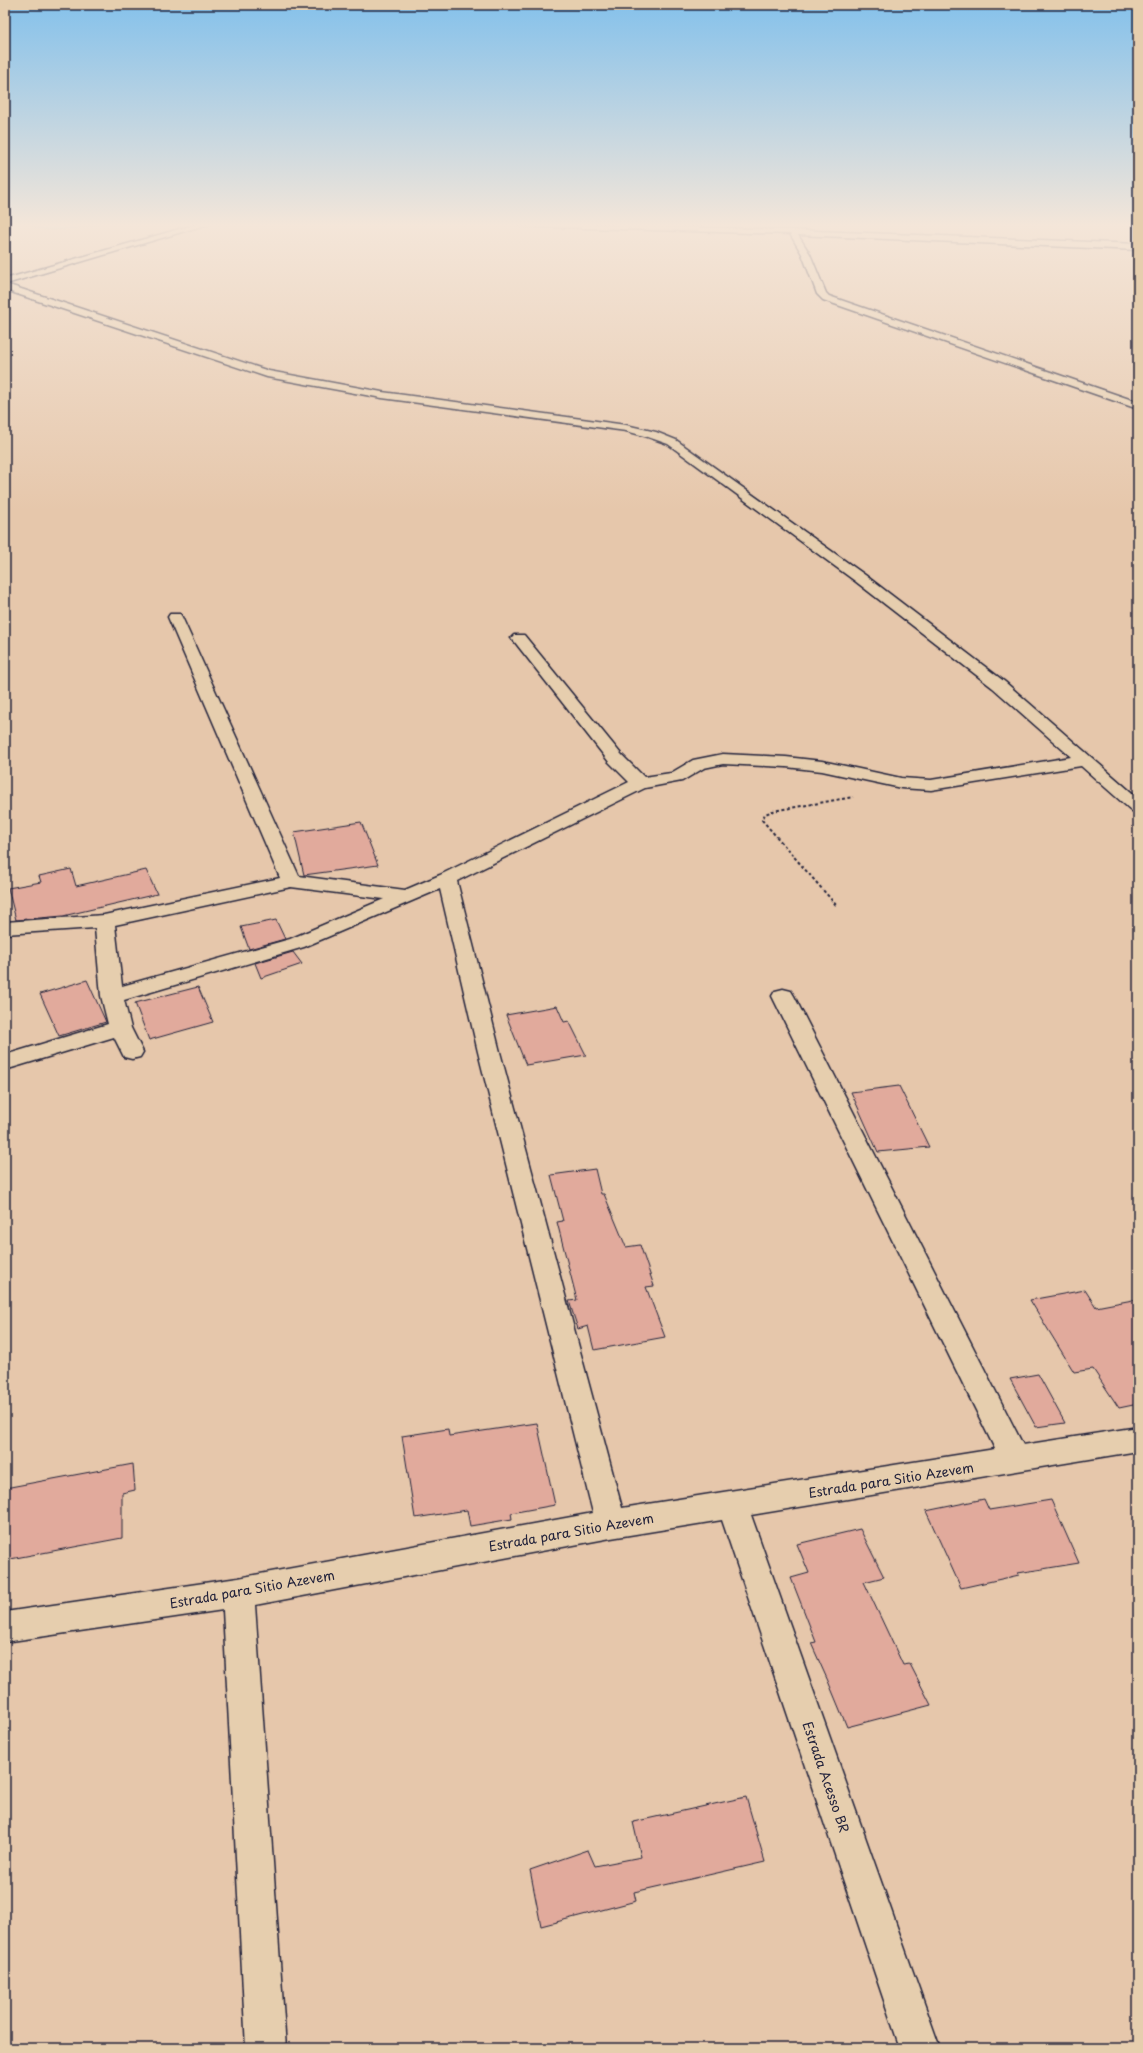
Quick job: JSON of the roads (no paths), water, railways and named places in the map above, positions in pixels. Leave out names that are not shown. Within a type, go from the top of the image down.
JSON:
[{"type":"street","points":[[104,320],[267,374],[382,395],[626,428],[652,434],[672,442],[866,582],[999,685],[1138,807]]},
{"type":"street","points":[[890,320],[1082,385],[1138,406]]},
{"type":"street","points":[[175,617],[291,881]]},
{"type":"street","points":[[519,638],[614,758],[640,783]]},
{"type":"street","points":[[112,996],[297,943],[409,896],[450,890],[640,783],[676,777],[699,764],[723,759],[793,763],[822,766],[901,783],[931,785],[1086,760]]},
{"type":"street","points":[[5,928],[104,921],[291,881],[409,896]]},
{"type":"street","points":[[450,890],[489,1052],[611,1524]]},
{"type":"street","points":[[104,921],[112,996],[120,1028],[132,1052]]},
{"type":"street","points":[[783,996],[1015,1459]]},
{"type":"street","points":[[5,1063],[120,1028]]},
{"type":"street","name":"Estrada para Sitio Azevem","points":[[5,1627],[238,1593],[611,1524],[733,1506],[1138,1440]]},
{"type":"street","name":"Estrada Acesso BR","points":[[733,1506],[920,2048]]},
{"type":"street","points":[[238,1593],[266,2048]]}]
